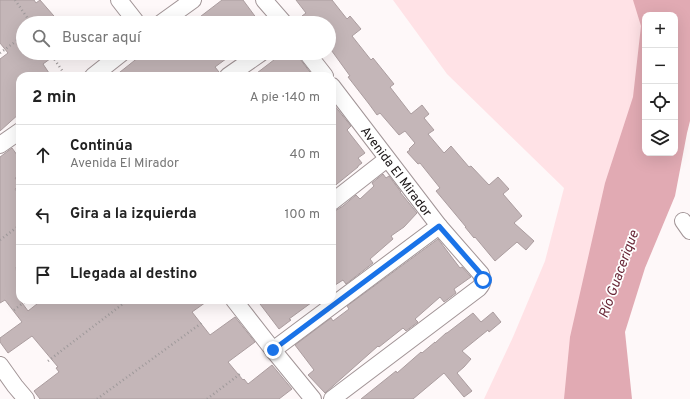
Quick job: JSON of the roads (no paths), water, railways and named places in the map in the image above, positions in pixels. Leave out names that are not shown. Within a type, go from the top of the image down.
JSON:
[{"type":"street","points":[[119,0],[132,16]]},
{"type":"street","points":[[171,16],[193,0]]},
{"type":"street","points":[[264,0],[278,16]]},
{"type":"street","points":[[98,72],[113,60]]},
{"type":"street","points":[[234,72],[251,60]]},
{"type":"street","points":[[312,60],[322,72]]},
{"type":"street","name":"Avenida El Mirador","points":[[332,399],[479,288],[483,280],[481,274],[439,226],[336,95]]},
{"type":"street","points":[[0,146],[16,134]]},
{"type":"street","points":[[336,199],[387,159]]},
{"type":"street","points":[[336,303],[439,226]]},
{"type":"street","points":[[237,304],[313,399]]},
{"type":"street","points":[[273,350],[335,304]]},
{"type":"street","points":[[0,365],[26,399]]},
{"type":"water","name":"Río Guacerique","points":[[633,0],[690,0],[690,121],[675,196],[645,268],[625,332],[632,399],[564,399],[570,337],[605,183],[633,97],[641,26]]}]
